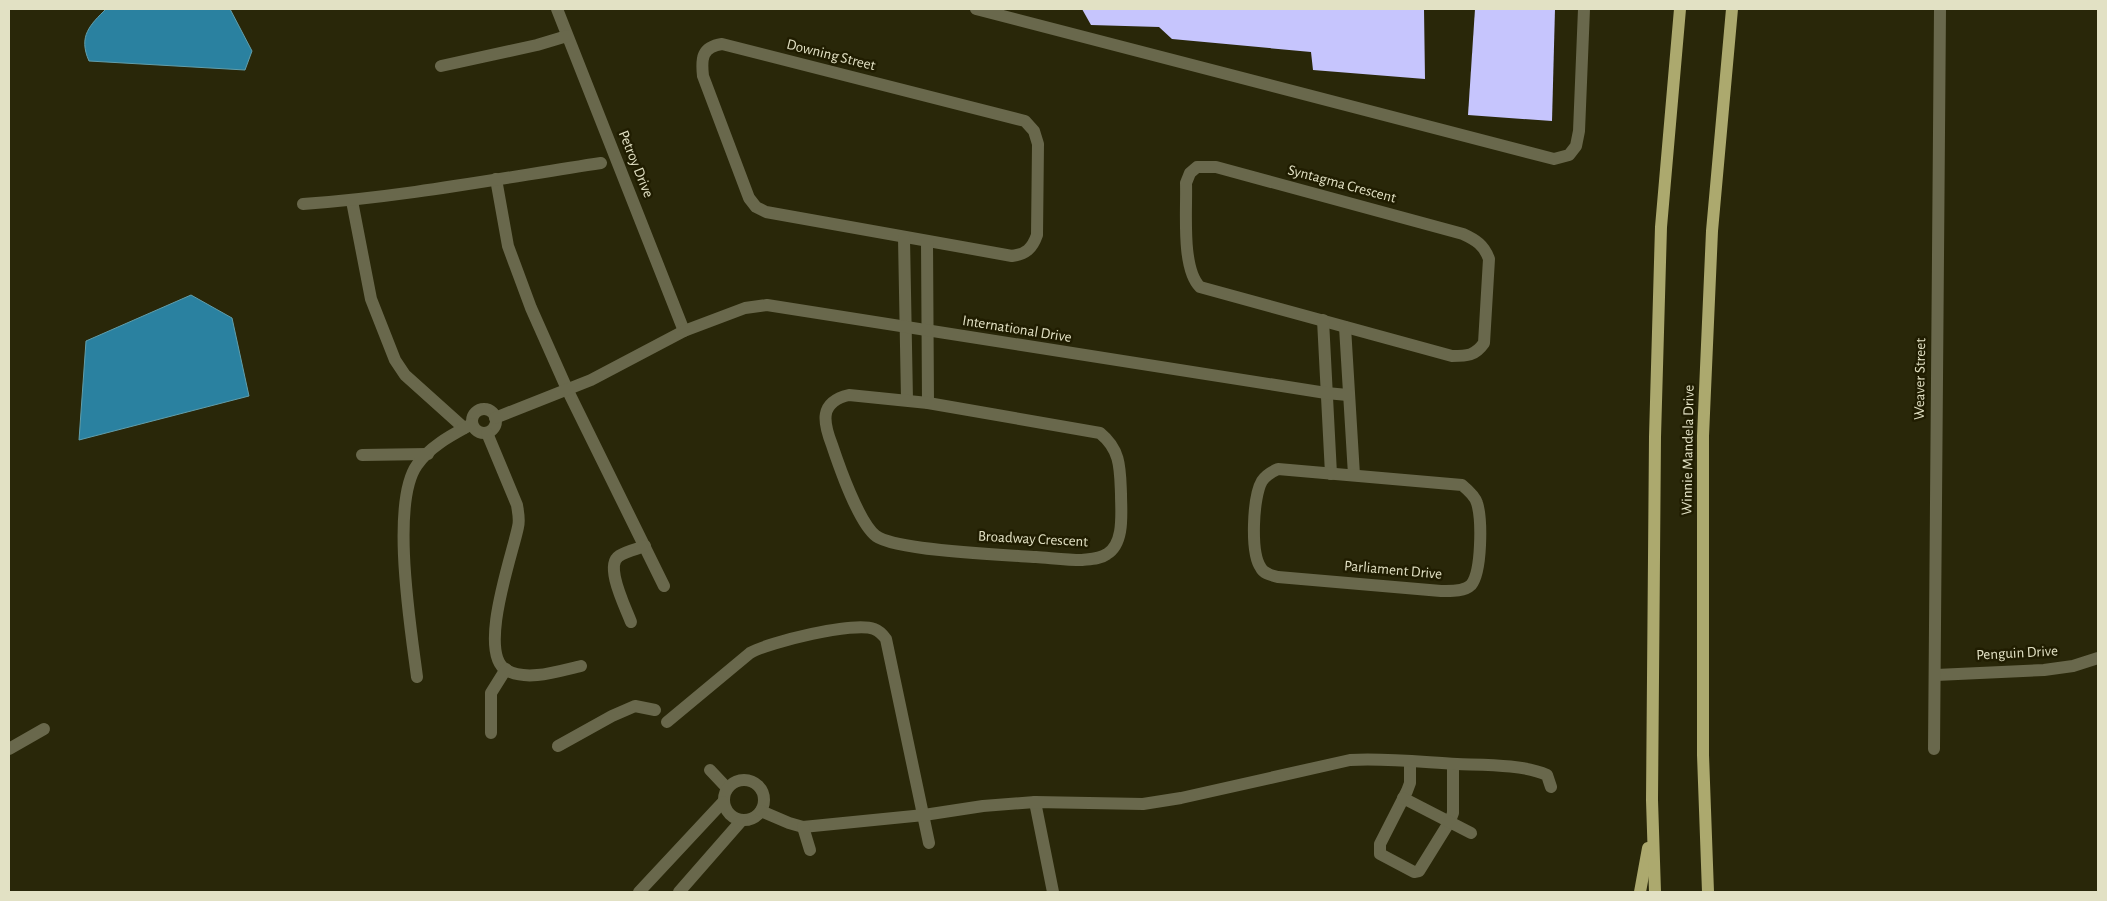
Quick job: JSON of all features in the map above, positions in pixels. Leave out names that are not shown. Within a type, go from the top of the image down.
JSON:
[{"type":"main road","points":[[1655,892],[1652,800],[1655,437],[1661,227],[1680,9]]},
{"type":"main road","name":"Winnie Mandela Drive","points":[[1708,892],[1703,755],[1703,436],[1712,232],[1732,9]]},
{"type":"main road","points":[[1640,892],[1646,862],[1652,800]]},
{"type":"main road","points":[[1706,870],[1716,892]]},
{"type":"street","name":"Petroy Drive","points":[[557,9],[684,332]]},
{"type":"street","points":[[976,9],[992,11],[1554,158],[1569,155],[1576,146],[1579,131],[1584,9]]},
{"type":"street","name":"Weaver Street","points":[[1934,749],[1940,9]]},
{"type":"street","points":[[441,66],[537,45],[568,36]]},
{"type":"street","name":"Downing Street","points":[[722,44],[1025,121],[1030,126],[1034,131],[1038,144],[1037,235],[1034,245],[1028,251],[1021,255],[1012,256],[904,238],[766,212],[756,207],[749,198],[703,76],[701,60],[706,51],[722,44]]},
{"type":"street","points":[[303,204],[435,190],[602,163]]},
{"type":"street","name":"Syntagma Crescent","points":[[1197,167],[1216,167],[1463,234],[1478,241],[1486,250],[1489,259],[1486,336],[1484,343],[1475,354],[1452,356],[1323,320],[1212,291],[1200,287],[1194,281],[1188,263],[1186,183],[1190,173],[1197,167]]},
{"type":"street","points":[[496,179],[508,246],[518,277],[567,389],[664,586]]},
{"type":"street","points":[[352,200],[371,298],[378,321],[395,360],[405,376],[468,426],[475,430],[487,433],[496,424],[492,412],[487,409],[480,409],[475,412],[468,426],[437,444],[416,465],[408,488],[404,512],[404,570],[417,677]]},
{"type":"street","points":[[904,238],[907,400]]},
{"type":"street","points":[[927,242],[928,403]]},
{"type":"street","name":"International Drive","points":[[495,418],[591,380],[684,332],[746,308],[767,305],[1348,395]]},
{"type":"street","points":[[1323,320],[1331,474]]},
{"type":"street","points":[[1345,327],[1354,475]]},
{"type":"street","name":"Broadway Crescent","points":[[849,395],[907,400],[1100,433],[1115,449],[1120,462],[1121,521],[1115,548],[1108,554],[1098,558],[1080,560],[912,546],[892,543],[878,537],[868,529],[841,472],[826,431],[825,415],[828,406],[835,399],[849,395]]},
{"type":"street","points":[[487,433],[517,504],[519,516],[519,526],[505,571],[497,609],[497,657],[506,669],[526,675],[542,674],[581,666]]},
{"type":"street","points":[[362,455],[428,454]]},
{"type":"street","name":"Parliament Drive","points":[[1278,470],[1331,474],[1462,485],[1472,493],[1477,502],[1478,566],[1471,584],[1461,590],[1441,591],[1278,577],[1262,570],[1257,561],[1254,520],[1258,491],[1263,480],[1270,472],[1278,470]]},
{"type":"street","points":[[631,622],[613,572],[614,563],[618,557],[644,546]]},
{"type":"street","points":[[667,722],[750,653],[762,647],[778,642],[861,626],[875,629],[886,639],[929,843]]},
{"type":"street","name":"Penguin Drive","points":[[1936,675],[2044,670],[2073,666],[2098,658]]},
{"type":"street","points":[[492,733],[492,693],[506,669]]},
{"type":"street","points":[[558,746],[634,706],[655,710]]},
{"type":"street","points":[[9,749],[44,729]]},
{"type":"street","points":[[761,811],[789,824],[802,827],[924,815],[983,806],[1035,802],[1143,804],[1181,798],[1350,760],[1378,758],[1493,766],[1540,772],[1547,775],[1551,787]]},
{"type":"street","points":[[1410,761],[1410,783],[1380,844],[1379,850],[1380,854],[1414,872],[1419,871],[1453,813],[1453,764]]},
{"type":"street","points":[[710,770],[727,788]]},
{"type":"street","points":[[640,892],[723,802],[727,788],[738,780],[753,781],[763,791],[764,805],[756,817],[742,820],[730,815],[723,802]]},
{"type":"street","points":[[1403,798],[1471,833]]},
{"type":"street","points":[[1035,802],[1053,892]]},
{"type":"street","points":[[679,892],[742,820]]},
{"type":"street","points":[[802,827],[810,850]]},
{"type":"water","points":[[106,9],[230,9],[252,51],[245,70],[89,61],[85,38],[95,20]]},
{"type":"water","points":[[191,295],[232,318],[249,396],[79,440],[86,341]]},
{"type":"building","points":[[1082,9],[1424,9],[1425,79],[1313,70],[1311,52],[1172,39],[1159,27],[1091,25]]},
{"type":"building","points":[[1475,9],[1555,9],[1552,121],[1468,115]]}]
